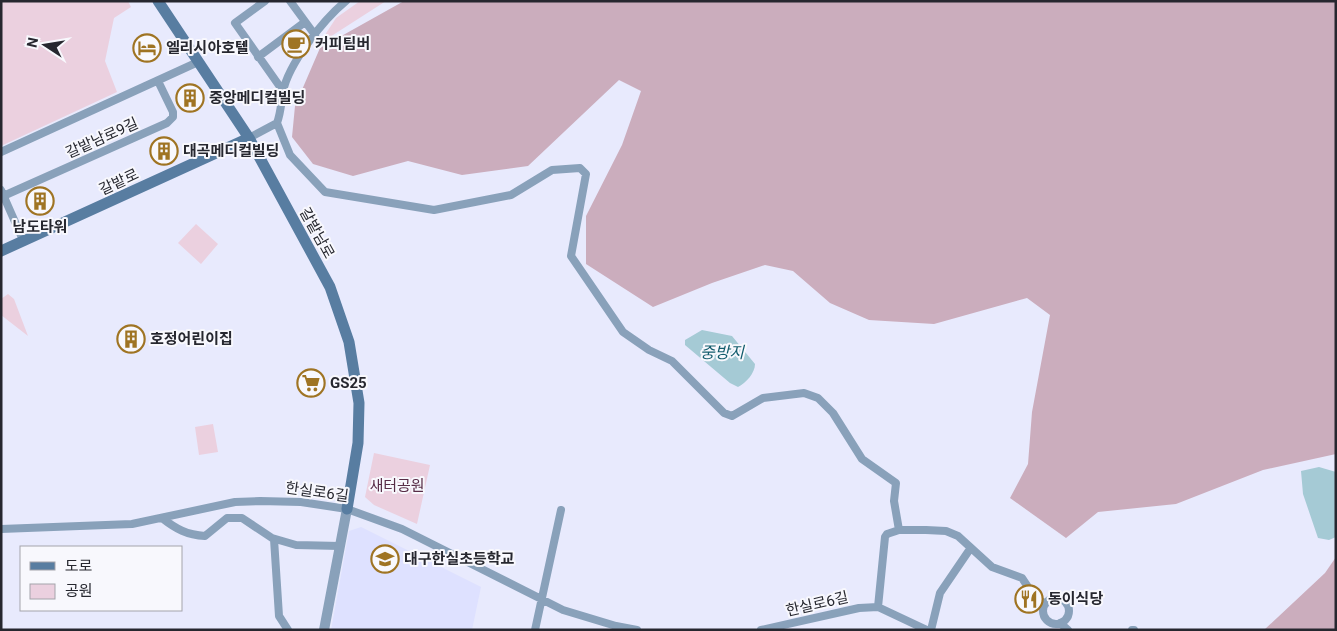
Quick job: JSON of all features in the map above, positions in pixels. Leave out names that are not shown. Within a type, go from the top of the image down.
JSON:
[{"type":"main road","name":"갈밭남로","points":[[158,1],[249,138],[330,287],[349,342],[359,403],[358,443],[347,509]]},
{"type":"main road","name":"갈밭로","points":[[1,251],[249,138]]},
{"type":"street","points":[[266,1],[235,23],[283,91]]},
{"type":"street","points":[[290,1],[314,35]]},
{"type":"street","points":[[346,1],[333,12],[314,35],[292,70],[283,91],[281,111],[277,123],[290,155],[325,192],[434,210],[511,195],[552,170],[580,168],[586,174],[571,256],[623,332],[650,350],[672,360],[724,413],[732,416],[763,398],[804,393],[818,398],[833,413],[862,460],[896,483],[894,501],[899,530]]},
{"type":"street","points":[[258,57],[306,22]]},
{"type":"street","name":"갈밭남로9길","points":[[1,152],[198,62]]},
{"type":"street","name":"갈밭남로9길","points":[[2,194],[167,123],[173,117],[172,112],[158,81]]},
{"type":"street","points":[[249,138],[277,123]]},
{"type":"street","points":[[2,194],[23,240]]},
{"type":"street","name":"한실로6길","points":[[1,529],[41,526],[82,528],[132,524],[225,504],[281,501],[347,509],[402,530],[542,600],[581,616],[637,630]]},
{"type":"street","points":[[225,504],[230,518]]},
{"type":"street","points":[[324,630],[347,509]]},
{"type":"street","points":[[535,630],[561,510]]},
{"type":"street","points":[[162,518],[175,528],[193,535],[205,536],[230,518],[242,518],[274,539],[296,545],[340,546]]},
{"type":"street","points":[[926,630],[878,607],[885,537],[887,534],[899,530],[946,531],[958,536],[970,549],[992,567],[1022,578],[1034,596],[1046,604]]},
{"type":"street","points":[[274,539],[279,616],[288,630]]},
{"type":"street","points":[[931,630],[940,593],[970,549]]},
{"type":"street","points":[[1044,630],[1068,615],[1067,603],[1056,598],[1046,604]]},
{"type":"street","points":[[1046,604],[1045,617],[1068,630]]},
{"type":"street","name":"한실로6길","points":[[761,630],[793,627],[859,608],[878,607]]},
{"type":"shaded area","points":[[404,1],[1336,1],[1336,454],[1263,470],[1176,504],[1098,512],[1066,538],[1010,498],[1028,464],[1032,412],[1050,315],[1027,298],[934,324],[869,320],[830,303],[793,271],[765,265],[712,283],[653,307],[586,264],[586,216],[622,145],[641,91],[619,80],[528,166],[462,175],[408,161],[353,176],[313,164],[292,137],[295,106],[320,48]]},
{"type":"shaded area","name":"대구한실초등학교","points":[[361,527],[481,587],[472,630],[331,630],[349,531]]},
{"type":"shaded area","points":[[1336,557],[1336,630],[1264,630],[1325,573]]},
{"type":"green space","points":[[1,1],[128,1],[131,7],[114,18],[105,61],[117,92],[1,146]]},
{"type":"green space","points":[[360,1],[386,1],[319,44],[336,18]]},
{"type":"green space","points":[[196,224],[218,244],[201,264],[178,243]]},
{"type":"green space","points":[[8,294],[14,299],[28,336],[1,315],[1,299]]},
{"type":"green space","points":[[213,424],[218,452],[199,455],[195,427]]},
{"type":"green space","name":"새터공원","points":[[374,453],[430,465],[417,524],[374,505],[365,497]]},
{"type":"water","name":"중방지","points":[[702,330],[732,336],[755,364],[752,374],[744,383],[738,387],[730,383],[685,345],[685,340]]},
{"type":"water","points":[[1319,467],[1336,472],[1336,537],[1329,540],[1318,538],[1303,494],[1301,471]]},
{"type":"place","name":"커피팀버","points":[[296,44]]},
{"type":"place","name":"엘리시아호텔","points":[[147,48]]},
{"type":"place","name":"중앙메디컬빌딩","points":[[190,98]]},
{"type":"place","name":"대곡메디컬빌딩","points":[[164,151]]},
{"type":"place","name":"남도타워","points":[[40,201]]},
{"type":"place","name":"호정어린이집","points":[[131,339]]},
{"type":"place","name":"GS25","points":[[311,383]]},
{"type":"place","name":"대구한실초등학교","points":[[385,559]]},
{"type":"place","name":"동이식당","points":[[1029,599]]}]
